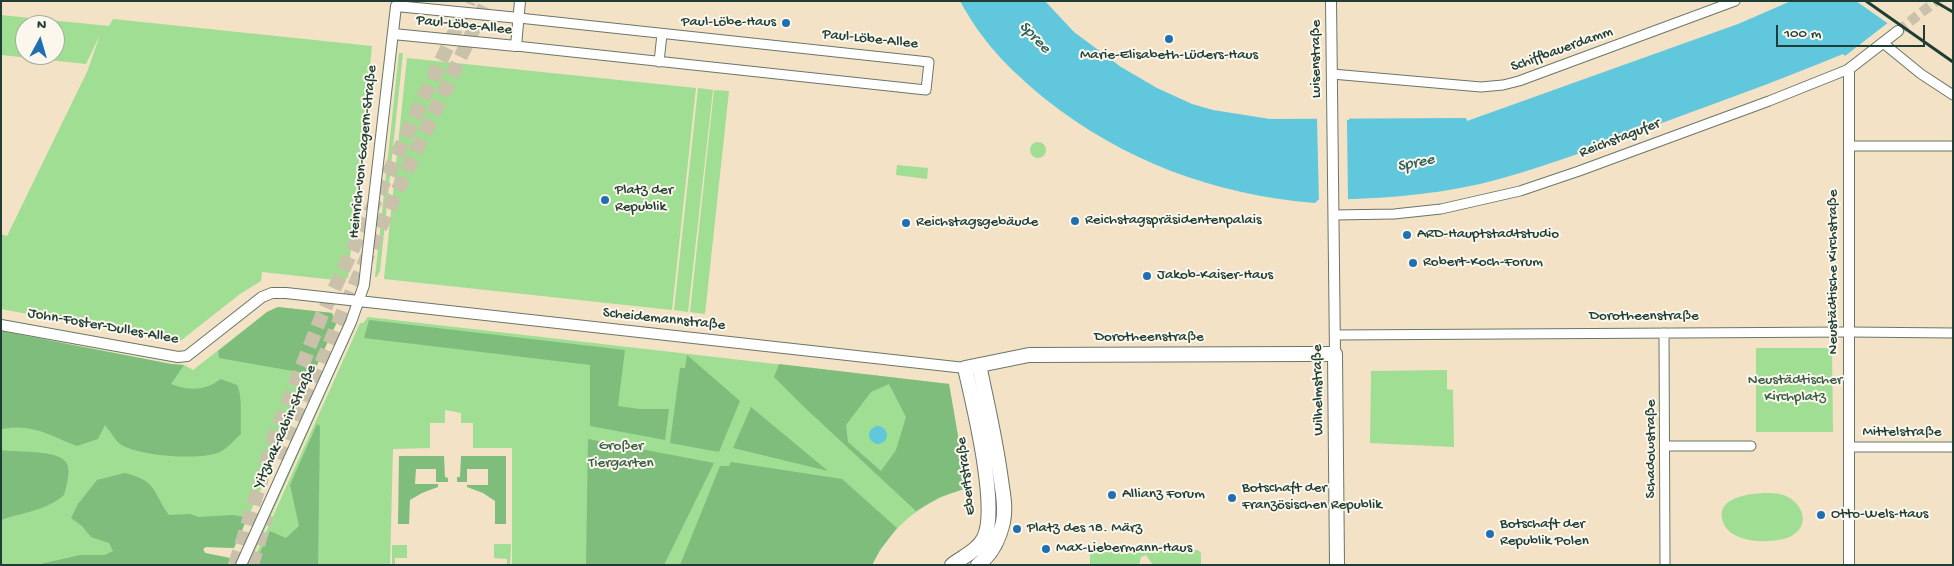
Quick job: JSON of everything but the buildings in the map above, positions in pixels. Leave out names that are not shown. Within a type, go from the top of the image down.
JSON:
[{"type":"main road","name":"Dorotheenstraße","points":[[972,367],[1029,355],[1335,354]]},
{"type":"main road","name":"Wilhelmstraße","points":[[1335,354],[1337,565]]},
{"type":"main road","name":"Ebertstraße","points":[[952,565],[977,548],[985,536],[988,526],[988,498],[972,367]]},
{"type":"main road","name":"Ebertstraße","points":[[972,367],[999,464],[1004,510],[997,543],[978,565]]},
{"type":"street","points":[[516,46],[520,1]]},
{"type":"street","name":"Luisenstraße","points":[[1331,1],[1334,211]]},
{"type":"street","name":"Schiffbauerdamm","points":[[1332,74],[1482,87],[1503,85],[1518,82],[1736,1]]},
{"type":"street","name":"Paul-Löbe-Allee","points":[[393,34],[926,90],[929,62],[396,6]]},
{"type":"street","name":"Heinrich-von-Gagern-Straße","points":[[360,301],[364,285],[396,6]]},
{"type":"street","name":"Reichstagufer","points":[[1334,211],[1393,214],[1441,209],[1520,191],[1769,101],[1849,69],[1898,31]]},
{"type":"street","points":[[659,62],[662,34]]},
{"type":"street","points":[[1883,43],[1908,64],[1953,95]]},
{"type":"street","name":"Neustädtische Kirchstraße","points":[[1849,69],[1849,565]]},
{"type":"street","points":[[1849,146],[1953,146]]},
{"type":"street","name":"Wilhelmstraße","points":[[1334,211],[1335,354]]},
{"type":"street","name":"John-Foster-Dulles-Allee","points":[[1,325],[178,357],[187,356],[262,297],[272,293],[360,301]]},
{"type":"street","name":"Scheidemannstraße","points":[[360,301],[972,367]]},
{"type":"street","name":"Yitzhak-Rabin-Straße","points":[[241,565],[360,301]]},
{"type":"street","name":"Schadowstraße","points":[[1664,333],[1666,446],[1665,565]]},
{"type":"street","name":"Dorotheenstraße","points":[[1335,335],[1953,333]]},
{"type":"street","points":[[1666,446],[1751,446]]},
{"type":"street","name":"Mittelstraße","points":[[1850,447],[1953,447]]},
{"type":"green space","points":[[1,15],[15,16],[15,56],[1,55]]},
{"type":"green space","points":[[113,19],[372,46],[348,278],[345,278],[344,281],[262,272],[261,281],[240,294],[179,342],[1,309],[1,234],[7,236],[87,72],[100,35],[86,64],[65,62],[65,22],[109,26]]},
{"type":"green space","points":[[399,53],[403,53],[380,271],[377,277],[375,277]]},
{"type":"green space","name":"Platz der Republik","points":[[407,58],[696,88],[672,310],[384,279]]},
{"type":"green space","points":[[698,88],[713,90],[688,312],[674,310]]},
{"type":"green space","points":[[714,90],[729,91],[705,314],[690,312]]},
{"type":"green space","points":[[1038,142],[1044,144],[1046,150],[1044,156],[1038,158],[1032,156],[1030,150],[1032,144]]},
{"type":"green space","points":[[897,165],[928,168],[927,179],[896,175]]},
{"type":"green space","points":[[278,307],[332,313],[336,324],[234,548],[206,547],[203,549],[205,553],[230,558],[228,565],[1,565],[1,331],[184,365],[193,370],[267,312]]},
{"type":"green space","points":[[278,307],[332,313],[336,324],[316,367],[311,372],[304,373],[219,358],[218,351],[267,312]]},
{"type":"green space","name":"Großer Tiergarten","points":[[368,317],[949,384],[967,488],[937,499],[911,516],[889,538],[872,565],[512,565],[512,448],[473,448],[473,423],[461,423],[461,413],[445,410],[445,423],[430,423],[430,448],[393,449],[390,565],[251,565],[360,323],[363,323]]},
{"type":"green space","points":[[369,320],[625,350],[618,406],[639,409],[669,409],[665,440],[590,426],[590,365],[364,338]]},
{"type":"green space","points":[[355,322],[357,323],[249,565],[246,565]]},
{"type":"green space","points":[[1,331],[184,365],[171,384],[184,388],[203,388],[221,379],[237,385],[241,402],[241,434],[220,452],[211,455],[184,457],[140,452],[128,448],[118,442],[105,425],[98,439],[77,446],[32,429],[1,429]]},
{"type":"green space","name":"Neustädtischer Kirchplatz","points":[[1756,348],[1832,348],[1833,432],[1756,432]]},
{"type":"green space","points":[[687,355],[740,401],[719,452],[670,443],[680,368],[685,368]]},
{"type":"green space","points":[[779,364],[949,384],[967,488],[940,497],[916,511],[774,377]],"holes":[[[889,384],[906,417],[896,450],[881,471],[848,442],[846,425],[871,392]]]},
{"type":"green space","points":[[1447,370],[1447,389],[1453,390],[1454,447],[1370,443],[1371,371]]},
{"type":"green space","points":[[751,407],[828,471],[733,448]]},
{"type":"green space","points":[[317,424],[320,426],[318,565],[254,565],[270,531],[286,538],[299,526],[290,485]]},
{"type":"green space","points":[[588,439],[714,463],[664,565],[586,565]]},
{"type":"green space","points":[[1,450],[38,452],[63,459],[68,467],[68,480],[64,495],[50,505],[1,520]]},
{"type":"green space","points":[[399,456],[444,456],[445,477],[448,478],[448,482],[436,482],[436,469],[416,469],[415,484],[438,484],[438,487],[410,500],[409,524],[398,524]]},
{"type":"green space","points":[[461,456],[506,456],[506,524],[495,524],[495,501],[483,493],[467,487],[467,485],[488,485],[488,469],[467,469],[467,482],[457,482],[457,477],[460,477]]},
{"type":"green space","points":[[731,462],[842,479],[897,528],[880,550],[872,565],[680,565],[720,466],[729,466]]},
{"type":"green space","points":[[125,473],[136,476],[149,484],[169,515],[190,514],[198,517],[233,515],[244,517],[246,521],[234,548],[206,547],[203,549],[205,553],[230,558],[228,565],[36,565],[80,555],[105,555],[113,551],[109,543],[91,537],[82,526],[71,518],[78,504],[97,480]]},
{"type":"green space","points":[[1764,493],[1783,495],[1797,504],[1803,520],[1798,530],[1786,538],[1766,541],[1745,539],[1729,531],[1724,524],[1722,515],[1723,508],[1727,503],[1741,496]]},
{"type":"green space","points":[[494,544],[511,544],[510,565],[507,565],[507,559],[494,558]]},
{"type":"green space","points":[[392,545],[407,545],[407,558],[395,558],[395,565],[392,565]]},
{"type":"green space","points":[[1094,549],[1198,550],[1201,553],[1201,565],[1153,565],[1146,555],[1141,557],[1139,565],[1090,565],[1090,553]]},
{"type":"water","name":"Spree","points":[[960,1],[1045,1],[1074,32],[1121,67],[1157,88],[1192,104],[1213,110],[1270,119],[1466,118],[1467,121],[1738,24],[1791,1],[1916,1],[1845,56],[1843,54],[1741,94],[1559,160],[1500,179],[1460,188],[1400,196],[1318,200],[1315,203],[1278,199],[1206,183],[1138,157],[1106,140],[1044,98],[1019,76],[987,42]]},
{"type":"water","points":[[878,426],[884,429],[887,435],[884,441],[878,444],[872,441],[869,435],[872,429]]},
{"type":"pier","points":[[1856,1],[1919,1],[1890,25]]},
{"type":"pier","points":[[1349,116],[1349,120],[1347,120],[1348,202],[1319,203],[1317,118]]},
{"type":"tunnel","points":[[235,565],[275,435],[322,315],[469,1]]},
{"type":"tunnel","points":[[284,461],[329,344],[354,286],[487,1]]},
{"type":"tunnel","points":[[1898,31],[1936,1]]},
{"type":"tunnel","points":[[252,565],[267,515]]},
{"type":"railway","points":[[1866,1],[1953,62]]},
{"type":"railway","points":[[1934,1],[1953,12]]},
{"type":"place","name":"Paul-Löbe-Haus","points":[[786,23]]},
{"type":"place","name":"Marie-Elisabeth-Lüders-Haus","points":[[1169,39]]},
{"type":"place","name":"Platz der Republik","points":[[605,200]]},
{"type":"place","name":"Reichstagspräsidentenpalais","points":[[1075,221]]},
{"type":"place","name":"Reichstagsgebäude","points":[[906,223]]},
{"type":"place","name":"ARD-Hauptstadtstudio","points":[[1407,235]]},
{"type":"place","name":"Robert-Koch-Forum","points":[[1413,263]]},
{"type":"place","name":"Jakob-Kaiser-Haus","points":[[1147,276]]},
{"type":"place","name":"Allianz Forum","points":[[1112,495]]},
{"type":"place","name":"Botschaft der Französischen Republik","points":[[1232,498]]},
{"type":"place","name":"Otto-Wels-Haus","points":[[1821,515]]},
{"type":"place","name":"Platz des 18. März","points":[[1017,529]]},
{"type":"place","name":"Botschaft der Republik Polen","points":[[1490,534]]},
{"type":"place","name":"Max-Liebermann-Haus","points":[[1046,549]]}]
